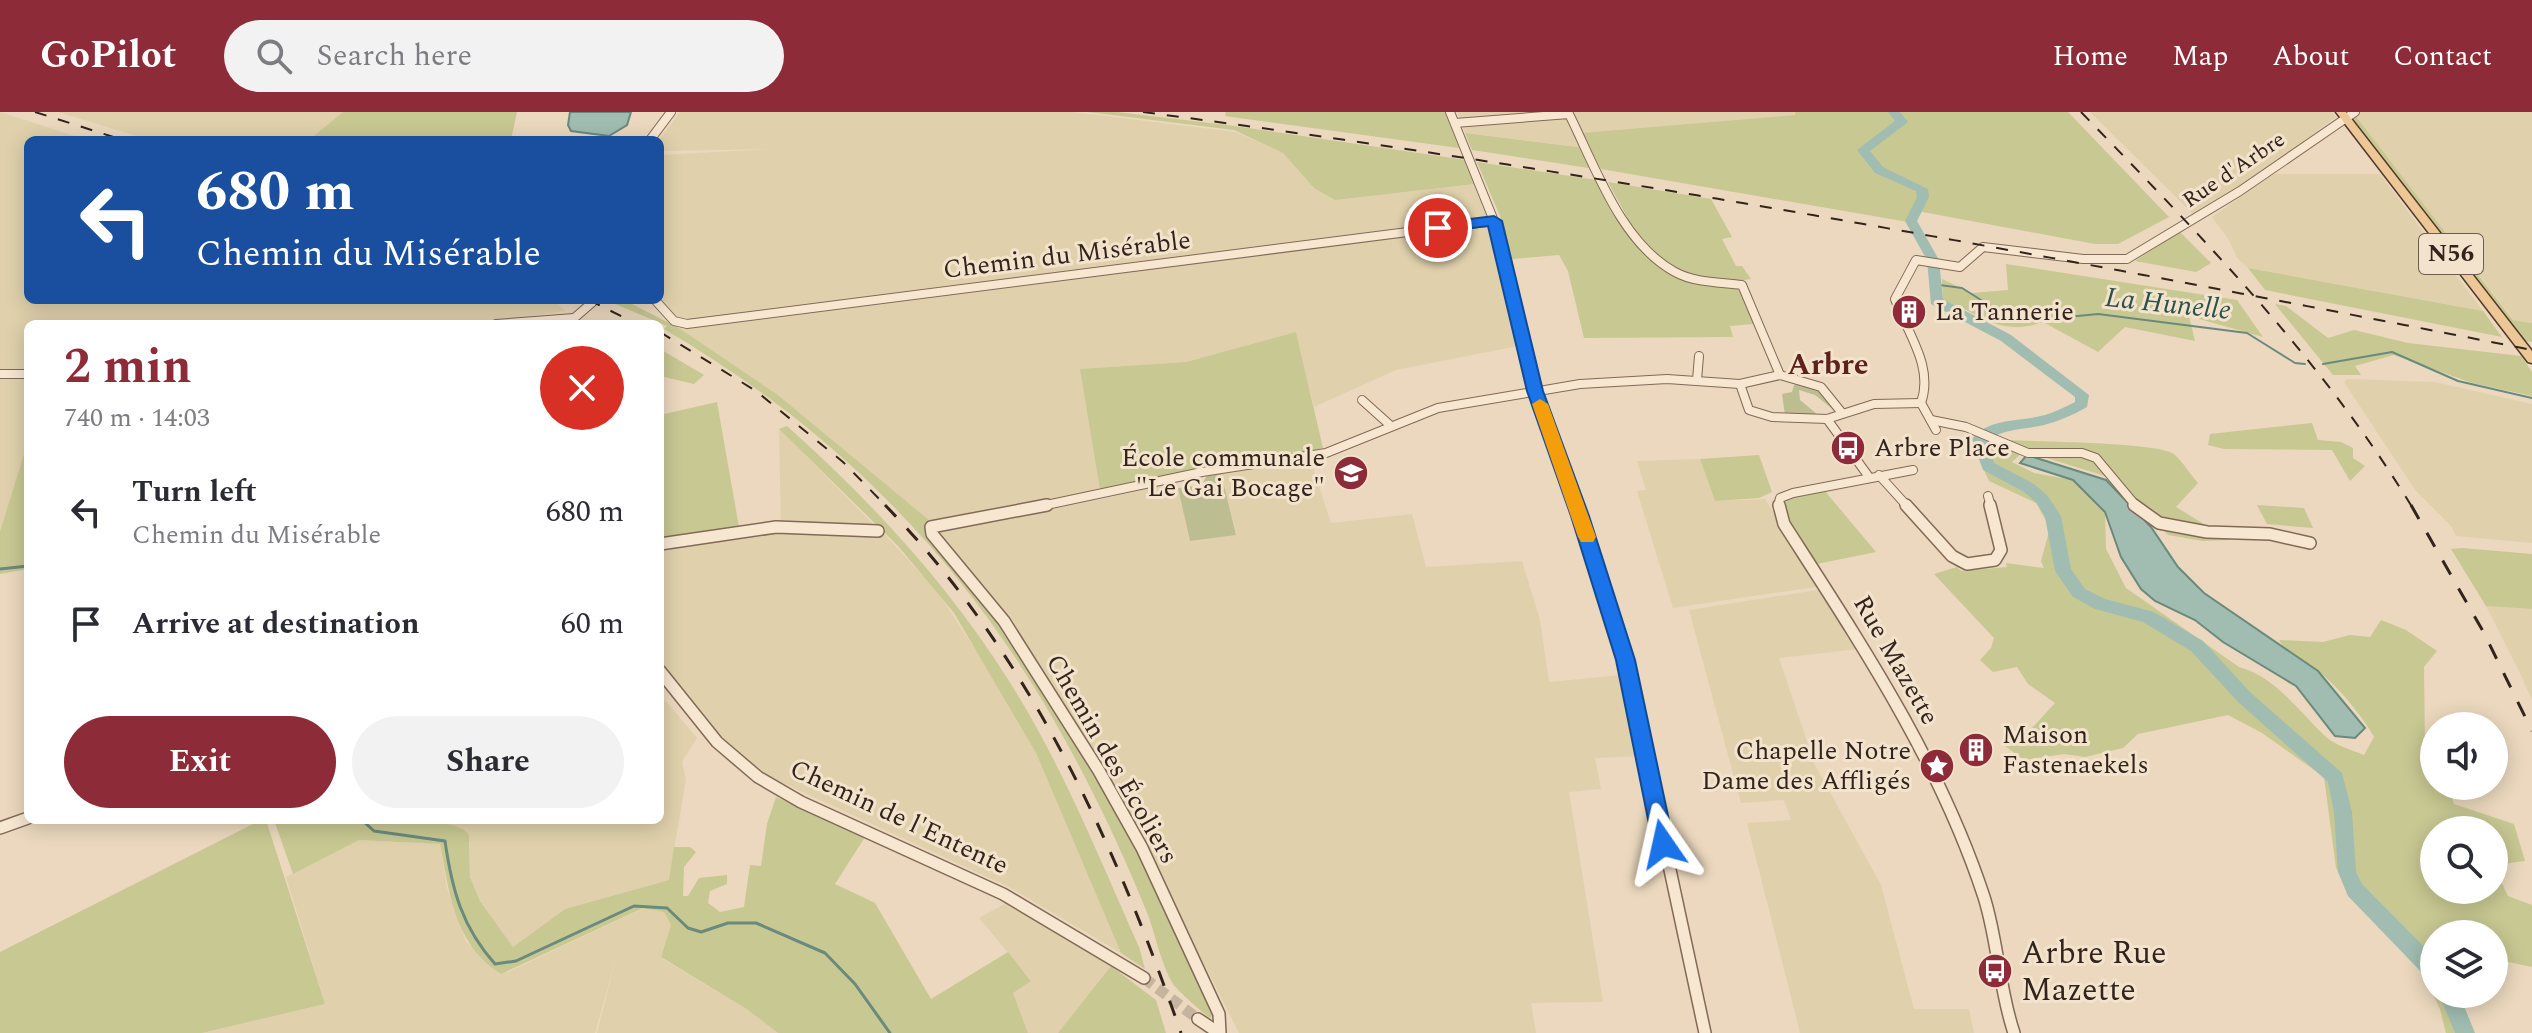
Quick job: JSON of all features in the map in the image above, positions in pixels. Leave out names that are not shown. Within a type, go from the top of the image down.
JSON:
[{"type":"main road","name":"N56","points":[[2347,114],[2532,359]]},
{"type":"street","points":[[653,136],[671,112]]},
{"type":"street","points":[[1450,112],[1494,221],[1535,391],[1580,516],[1625,660],[1705,1033]]},
{"type":"street","points":[[1455,123],[1569,114],[1629,226],[1674,272],[1742,285],[1780,375]]},
{"type":"street","name":"Rue d'Arbre","points":[[1921,403],[1926,394],[1924,369],[1895,299],[1916,260],[1945,266],[1969,263],[1983,247],[2114,261],[2127,259],[2240,191],[2347,114]]},
{"type":"street","name":"Chemin du Misérable","points":[[659,304],[674,321],[687,324],[1494,221]]},
{"type":"street","points":[[572,320],[590,304]]},
{"type":"street","points":[[1697,380],[1699,356]]},
{"type":"street","points":[[0,374],[24,374]]},
{"type":"street","points":[[1362,400],[1391,426],[1438,408],[1535,391],[1614,381],[1697,380],[1740,384],[1780,375],[1821,387],[1842,413]]},
{"type":"street","points":[[1740,384],[1747,407],[1754,413],[1827,419],[1874,404],[1921,403],[1934,425],[1976,430],[2028,453],[2082,453],[2096,458],[2132,504],[2159,523],[2207,532],[2270,534],[2310,543]]},
{"type":"street","points":[[1827,419],[1874,476],[1952,556],[1967,564],[1995,560],[2001,550],[1988,496]]},
{"type":"street","name":"Chemin des Écoliers","points":[[1220,1033],[1219,1014],[1113,795],[1022,647],[932,534],[931,527],[1120,492],[1202,472],[1326,453],[1391,426]]},
{"type":"street","points":[[1874,476],[1913,470]]},
{"type":"street","name":"Rue Mazette","points":[[1874,476],[1793,493],[1780,498],[1778,508],[1784,524],[1892,692],[1947,797],[1993,928],[2005,1007],[2014,1033]]},
{"type":"street","points":[[664,543],[776,527],[878,531]]},
{"type":"street","name":"Chemin de l'Entente","points":[[664,676],[710,736],[753,773],[794,798],[1012,897],[1077,933],[1144,978]]},
{"type":"street","points":[[0,828],[24,819]]},
{"type":"street","points":[[1198,1019],[1220,1033]]},
{"type":"shaded area","points":[[0,112],[75,136],[24,136],[24,304],[558,304],[566,311],[501,320],[24,320],[24,372],[0,372]]},
{"type":"shaded area","points":[[58,112],[343,112],[314,136],[137,136]]},
{"type":"shaded area","points":[[570,112],[631,112],[627,125],[609,136],[571,131],[568,125]]},
{"type":"shaded area","points":[[680,112],[1072,112],[1236,132],[1283,153],[1314,188],[1335,200],[1475,184],[1490,222],[1518,346],[1396,370],[1314,407],[1296,332],[1186,362],[1081,369],[1101,496],[929,520],[778,395],[679,328],[699,320],[678,317],[664,304],[664,155],[772,149],[664,151],[662,136]]},
{"type":"shaded area","points":[[1457,112],[1570,112],[1461,121]]},
{"type":"shaded area","points":[[1570,112],[1794,112],[1796,115],[1581,133]]},
{"type":"shaded area","points":[[2090,112],[2332,112],[2336,117],[2237,190],[2193,214]]},
{"type":"shaded area","points":[[2532,112],[2532,323],[2514,320],[2365,129],[2354,114]]},
{"type":"shaded area","points":[[1566,116],[1585,148],[1465,133],[1462,124]]},
{"type":"shaded area","points":[[2274,174],[2380,174],[2483,311],[2248,268],[2237,258],[2229,240],[2212,217]]},
{"type":"shaded area","points":[[0,374],[24,374],[24,454],[0,530]]},
{"type":"shaded area","points":[[2347,379],[2435,382],[2532,404],[2532,543],[2456,536],[2451,526],[2416,491],[2344,382]]},
{"type":"shaded area","points":[[779,429],[878,529],[781,524]]},
{"type":"shaded area","points":[[2027,455],[2106,480],[2151,527],[2178,567],[2204,593],[2318,671],[2365,728],[2355,738],[2335,736],[2296,686],[2223,642],[2195,620],[2155,601],[2141,589],[2121,557],[2105,512],[2073,480],[2020,463]]},
{"type":"shaded area","points":[[1700,459],[1715,501],[1765,499],[1821,586],[1673,608],[1637,491],[1646,490],[1637,461]]},
{"type":"shaded area","points":[[1311,461],[1331,523],[1412,514],[1426,567],[1522,561],[1540,620],[1549,682],[1621,675],[1637,756],[1595,758],[1601,789],[1569,792],[1603,1002],[1531,1003],[1536,1033],[1239,1033],[1143,843],[1078,728],[1044,672],[937,533],[937,530],[954,523],[1102,499],[1177,482],[1190,541],[1236,534],[1221,473]]},
{"type":"shaded area","points":[[771,530],[885,535],[936,590],[998,684],[1036,753],[1121,953],[1009,887],[772,778],[740,756],[713,729],[664,665],[664,546]]},
{"type":"shaded area","points":[[1824,589],[1859,649],[1779,658],[1815,765],[1881,885],[1914,1009],[1969,1009],[1974,1033],[1800,1033],[1747,823],[1791,820],[1784,800],[1741,803],[1689,610]]},
{"type":"shaded area","points":[[2486,606],[2532,609],[2532,700],[2518,669]]},
{"type":"shaded area","points":[[664,699],[697,738],[682,762],[686,779],[669,880],[565,909],[513,947],[480,901],[470,877],[470,842],[438,824],[664,824]]},
{"type":"shaded area","points":[[359,840],[440,844],[447,888],[466,942],[508,972],[644,908],[664,912],[671,925],[661,958],[748,1010],[778,1033],[597,1033],[617,955],[595,1033],[202,1033],[325,1004],[286,877]]},
{"type":"shaded area","points":[[1008,902],[1111,966],[1058,1033],[1028,1033],[1013,993],[1031,980],[979,918]]},
{"type":"green space","points":[[343,112],[517,112],[512,136],[314,136]]},
{"type":"green space","points":[[1088,112],[1117,112],[1235,126],[1466,160],[1475,184],[1335,200],[1314,188],[1283,153],[1234,130]]},
{"type":"green space","points":[[1226,112],[1447,112],[1459,148],[1225,116]]},
{"type":"green space","points":[[1795,112],[2068,112],[2169,217],[2118,244],[2095,244],[1912,210],[1908,222],[1601,169],[1581,133],[1795,115]]},
{"type":"green space","points":[[2354,114],[2513,320],[2532,323],[2532,342],[2523,341],[2354,121]]},
{"type":"green space","points":[[1465,133],[1585,148],[1595,169],[1472,150]]},
{"type":"green space","points":[[1477,162],[1603,181],[1624,223],[1664,268],[1738,288],[1754,324],[1730,326],[1733,337],[1584,338],[1568,271],[1559,255],[1512,259],[1500,216]]},
{"type":"green space","points":[[1608,182],[1711,199],[1732,237],[1722,239],[1736,266],[1742,266],[1751,279],[1731,282],[1683,274],[1664,262],[1633,228]]},
{"type":"green space","points":[[2180,232],[2211,263],[2196,272],[2135,261]]},
{"type":"green space","points":[[2006,264],[2237,300],[2263,337],[2189,316],[2195,341],[2125,327],[2098,352],[2043,322],[2028,326],[2003,326],[1943,300],[1942,279],[1972,293],[2008,290]]},
{"type":"green space","points":[[2248,268],[2483,311],[2502,337],[2265,290]]},
{"type":"green space","points":[[615,304],[632,304],[663,320],[653,320]]},
{"type":"green space","points":[[2275,304],[2286,306],[2328,338],[2354,330],[2408,343],[2521,356],[2532,372],[2532,396],[2472,383],[2394,355],[2355,366],[2361,375],[2333,375]]},
{"type":"green space","points":[[664,320],[778,395],[929,520],[924,527],[974,586],[1053,700],[1137,847],[1214,1015],[1210,1018],[1207,1016],[1173,984],[1148,915],[1099,804],[1027,675],[986,615],[893,506],[842,457],[787,412],[664,329],[667,326]]},
{"type":"green space","points":[[1296,332],[1323,448],[1101,496],[1080,369],[1186,362]]},
{"type":"green space","points":[[664,351],[704,375],[694,384],[664,377]]},
{"type":"green space","points":[[1801,384],[1822,392],[1835,411],[1815,395],[1799,390],[1800,400],[1818,415],[1785,415],[1782,394],[1792,392],[1794,385]]},
{"type":"green space","points":[[717,402],[739,527],[664,539],[664,414]]},
{"type":"green space","points":[[2312,423],[2318,440],[2341,442],[2353,448],[2353,458],[2365,466],[2350,481],[2332,450],[2224,449],[2208,445],[2210,434]]},
{"type":"green space","points":[[787,426],[849,484],[907,546],[961,611],[1009,681],[1046,745],[1079,812],[1139,947],[1145,969],[1121,953],[1036,753],[954,613],[898,546],[779,429]]},
{"type":"green space","points":[[1988,439],[2116,444],[2174,454],[2198,483],[2176,507],[2230,540],[2203,541],[2168,535],[2121,487],[2105,476],[2024,451],[2012,462],[2034,473],[2073,480],[2105,512],[2106,549],[2126,588],[2239,667],[2264,678],[2338,745],[2364,755],[2374,737],[2357,711],[2333,684],[2287,650],[2279,640],[2323,642],[2350,635],[2370,637],[2381,620],[2406,630],[2437,651],[2424,667],[2425,712],[2420,712],[2420,800],[2453,800],[2454,804],[2490,816],[2420,816],[2420,904],[2508,904],[2508,896],[2532,905],[2532,967],[2508,962],[2508,920],[2420,920],[2420,967],[2357,904],[2336,868],[2324,777],[2262,733],[2228,715],[2138,734],[2123,748],[2085,757],[2064,754],[2024,760],[2005,746],[2033,727],[2055,703],[2028,684],[2017,667],[1993,672],[1980,660],[1991,648],[1994,638],[1934,574],[1957,567],[1961,571],[2007,567],[2006,563],[2044,568],[2041,561],[2050,528],[2036,503],[1989,481],[1976,452]]},
{"type":"green space","points":[[24,454],[24,570],[0,574],[0,531]]},
{"type":"green space","points":[[1759,455],[1772,492],[1759,498],[1715,501],[1700,459]]},
{"type":"green space","points":[[1221,473],[1236,535],[1190,541],[1178,488],[1202,485],[1207,475]]},
{"type":"green space","points":[[1824,490],[1876,552],[1817,564],[1792,528],[1782,503],[1786,498]]},
{"type":"green space","points":[[2257,505],[2304,508],[2313,528],[2267,524]]},
{"type":"green space","points":[[2451,549],[2532,554],[2532,609],[2486,606]]},
{"type":"green space","points":[[776,797],[865,837],[835,884],[875,903],[931,999],[1008,952],[1031,981],[1013,993],[1028,1033],[778,1033],[748,1010],[661,957],[671,925],[664,912],[643,908],[501,974],[485,962],[464,933],[451,900],[440,844],[359,840],[293,874],[275,824],[446,824],[458,827],[469,835],[470,877],[480,901],[513,947],[565,909],[669,880],[674,847],[690,847],[696,852],[684,867],[683,896],[688,896],[699,878],[727,875],[727,884],[710,891],[708,903],[720,912],[744,907],[750,865],[761,866],[767,824]]},
{"type":"green space","points":[[2508,822],[2514,824],[2525,861],[2508,863]]},
{"type":"green space","points":[[253,824],[267,824],[325,1004],[202,1033],[0,1033],[0,952]]},
{"type":"green space","points":[[1111,966],[1156,1000],[1166,1033],[1058,1033]]},
{"type":"green space","points":[[2462,1008],[2473,1033],[2446,1033],[2440,1009]]},
{"type":"waterway","points":[[1894,112],[1902,122],[1863,150],[1879,170],[1922,189],[1923,197],[1911,221],[1933,260],[1936,301],[2006,338],[2082,395],[2082,404],[2056,416],[2000,427],[1979,439],[1988,466],[2029,488],[2042,499],[2053,516],[2063,571],[2079,593],[2101,604],[2148,617],[2197,646],[2244,697],[2336,778],[2343,812],[2347,872],[2355,890],[2420,957]]},
{"type":"waterway","name":"La Hunelle","points":[[1932,284],[1962,288],[2016,322],[2098,314],[2247,333],[2295,363],[2305,364]]},
{"type":"waterway","name":"La Hunelle","points":[[2323,364],[2392,352],[2458,381],[2532,398]]},
{"type":"waterway","points":[[0,569],[24,566]]},
{"type":"waterway","points":[[366,824],[374,831],[445,841],[460,907],[474,936],[495,964],[516,961],[634,906],[667,908],[688,928],[701,932],[728,923],[756,923],[825,953],[855,984],[890,1033]]},
{"type":"waterway","points":[[2455,1008],[2465,1033]]},
{"type":"tunnel","points":[[1144,978],[1198,1019]]},
{"type":"railway","points":[[35,112],[110,136]]},
{"type":"railway","points":[[1143,112],[1666,190],[2255,296]]},
{"type":"railway","points":[[2081,112],[2255,296]]},
{"type":"railway","points":[[2255,296],[2532,350]]},
{"type":"railway","points":[[2255,296],[2339,400],[2412,507]]},
{"type":"railway","points":[[597,304],[629,320]]},
{"type":"railway","points":[[664,334],[756,391],[843,462],[887,507]]},
{"type":"railway","points":[[885,505],[983,623],[1062,752],[1127,890],[1181,1033]]},
{"type":"railway","points":[[2411,505],[2484,633],[2532,731]]},
{"type":"slow traffic","points":[[1540,404],[1587,537]]},
{"type":"place","name":"La Tannerie","points":[[1909,312]]},
{"type":"place","name":"Arbre Place","points":[[1848,448]]},
{"type":"place","name":"École communale \"Le Gai Bocage\"","points":[[1351,473]]},
{"type":"place","name":"Maison Fastenaekels","points":[[1976,750]]},
{"type":"place","name":"Chapelle Notre Dame des Affligés","points":[[1937,766]]},
{"type":"place","name":"Arbre Rue Mazette","points":[[1995,971]]},
{"type":"district","name":"Arbre","points":[[1828,365]]},
{"type":"route","points":[[1438,228],[1494,221],[1535,391],[1580,516],[1625,660],[1663,844]]}]
